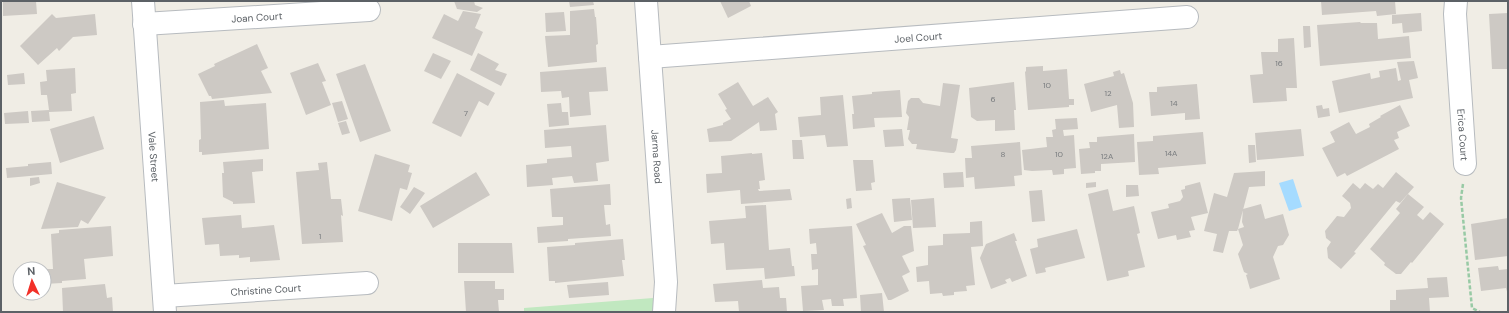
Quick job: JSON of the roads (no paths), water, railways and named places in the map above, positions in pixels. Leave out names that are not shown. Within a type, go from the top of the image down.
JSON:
[{"type":"street","name":"Vale Street","points":[[143,1],[165,304]]},
{"type":"street","name":"Jarma Road","points":[[646,1],[666,282],[664,312]]},
{"type":"street","name":"Erica Court","points":[[1456,1],[1455,14],[1465,164]]},
{"type":"street","name":"Joan Court","points":[[144,24],[369,10]]},
{"type":"street","name":"Joel Court","points":[[650,57],[1187,17]]},
{"type":"street","name":"Christine Court","points":[[165,304],[367,283]]},
{"type":"water","points":[[1293,179],[1302,207],[1289,211],[1279,183]]}]
